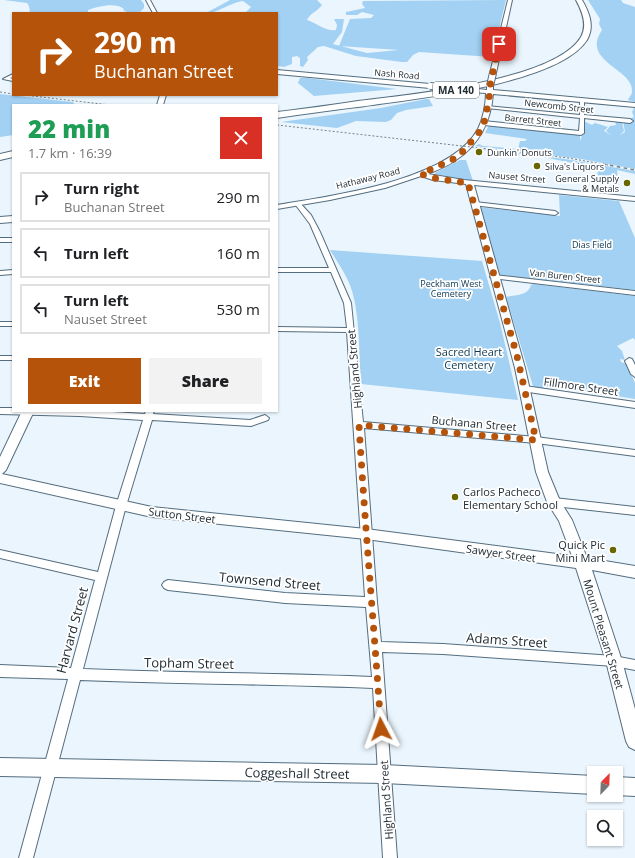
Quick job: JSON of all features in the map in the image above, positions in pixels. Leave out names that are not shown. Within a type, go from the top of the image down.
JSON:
[{"type":"highway","points":[[571,0],[577,14]]},
{"type":"highway","name":"MA 140","points":[[278,115],[451,91],[497,81],[535,70],[561,58],[583,40],[588,24],[587,15],[579,0]]},
{"type":"highway","name":"MA 140","points":[[278,112],[422,91],[487,79],[540,61],[561,49],[574,36]]},
{"type":"highway","points":[[0,150],[12,148]]},
{"type":"highway","points":[[0,154],[12,153]]},
{"type":"highway","points":[[0,157],[12,153]]},
{"type":"main road","points":[[148,0],[154,12]]},
{"type":"main road","points":[[484,123],[492,73],[510,0]]},
{"type":"main road","name":"Nash Road","points":[[278,72],[470,90],[490,89],[582,101],[635,105]]},
{"type":"main road","name":"Hathaway Road","points":[[278,207],[365,190],[421,174],[446,163],[459,155],[476,137],[484,123]]},
{"type":"main road","name":"Nauset Street","points":[[421,174],[433,178],[468,183],[635,199]]},
{"type":"main road","name":"Mount Pleasant Street","points":[[468,183],[525,389],[542,472],[554,502],[566,520],[582,563],[614,661],[635,741]]},
{"type":"main road","points":[[0,220],[12,219]]},
{"type":"main road","points":[[0,470],[28,412]]},
{"type":"main road","name":"Sutton Street","points":[[0,478],[121,506],[159,513],[366,534]]},
{"type":"main road","name":"Sawyer Street","points":[[366,534],[582,563],[635,572]]},
{"type":"main road","name":"Coggeshall Street","points":[[0,767],[384,774],[587,785]]},
{"type":"main road","points":[[623,786],[635,787]]},
{"type":"street","points":[[12,76],[5,79],[12,80]]},
{"type":"street","points":[[582,101],[582,117]]},
{"type":"street","name":"Newcomb Street","points":[[487,107],[630,121]]},
{"type":"street","name":"Barrett Street","points":[[484,123],[581,133],[582,117]]},
{"type":"street","name":"Highland Street","points":[[298,204],[304,209],[310,220],[347,299],[359,425],[390,858]]},
{"type":"street","points":[[475,204],[555,212]]},
{"type":"street","points":[[0,240],[12,240]]},
{"type":"street","points":[[278,270],[334,270]]},
{"type":"street","points":[[0,273],[12,272]]},
{"type":"street","name":"Van Buren Street","points":[[494,277],[635,293]]},
{"type":"street","points":[[0,324],[12,324]]},
{"type":"street","points":[[278,329],[350,330]]},
{"type":"street","points":[[0,358],[12,358]]},
{"type":"street","points":[[629,361],[635,374]]},
{"type":"street","name":"Fillmore Street","points":[[525,389],[635,405]]},
{"type":"street","points":[[0,411],[12,411]]},
{"type":"street","points":[[80,412],[149,414],[250,423],[265,418]]},
{"type":"street","name":"Harvard Street","points":[[26,858],[49,767],[101,578],[149,414]]},
{"type":"street","name":"Buchanan Street","points":[[359,425],[536,440],[635,453]]},
{"type":"street","points":[[554,502],[635,511]]},
{"type":"street","points":[[0,554],[101,578]]},
{"type":"street","name":"Townsend Street","points":[[168,585],[285,598],[371,602]]},
{"type":"street","name":"Adams Street","points":[[376,647],[443,649],[614,661],[635,665]]},
{"type":"street","name":"Topham Street","points":[[0,671],[75,675],[378,683]]},
{"type":"green space","points":[[4,0],[141,0],[144,4],[144,8],[140,12],[127,12],[121,7],[107,5],[88,10],[88,12],[30,12],[27,3]]},
{"type":"green space","points":[[230,0],[317,0],[322,5],[307,20],[325,29],[336,30],[337,25],[334,19],[344,19],[342,32],[333,44],[339,46],[350,19],[371,18],[374,15],[362,12],[357,15],[346,15],[346,12],[365,8],[362,4],[363,1],[506,0],[492,57],[419,52],[413,55],[407,62],[402,62],[356,56],[324,46],[318,47],[307,57],[308,60],[303,67],[300,66],[300,58],[297,56],[292,57],[292,64],[284,67],[278,66],[278,12],[246,12],[251,7],[243,1],[212,12],[208,12]],"holes":[[[341,46],[399,50],[367,53]]]},
{"type":"green space","points":[[588,0],[621,0],[623,3],[635,7],[635,102],[628,100],[632,93],[631,84],[603,58],[598,50],[597,41],[602,30],[599,24],[600,19]]},
{"type":"green space","points":[[300,78],[397,89],[314,96],[298,83]]},
{"type":"green space","points":[[0,94],[73,102],[74,104],[12,104],[12,135],[0,137]]},
{"type":"green space","points":[[429,99],[433,106],[406,110],[397,113],[391,120],[386,122],[356,121],[337,128],[281,122],[381,108]]},
{"type":"green space","points":[[635,106],[635,169],[581,159],[475,146],[479,144],[483,146],[518,149],[520,141],[525,141],[527,139],[485,133],[489,125],[580,135],[580,141],[584,130],[584,121],[592,125],[595,123],[608,127],[604,131],[611,135],[606,131],[610,126],[616,125],[615,121],[622,122],[624,131],[620,135],[625,132],[623,121],[631,122],[631,118],[634,117],[632,112]]},
{"type":"green space","points":[[473,148],[565,159],[635,171],[635,174],[617,170],[618,179],[598,178],[597,168],[538,156]]},
{"type":"green space","points":[[460,160],[466,160],[473,181],[435,174],[435,173]]},
{"type":"green space","name":"Dias Field","points":[[559,195],[619,201],[635,238],[635,290],[500,275],[478,207],[560,216]]},
{"type":"green space","points":[[330,250],[482,261],[500,323],[518,400],[361,384],[358,325],[355,302],[348,281]]},
{"type":"green space","points":[[534,284],[635,296],[635,340],[633,338],[617,346],[622,351],[625,360],[620,359],[621,362],[627,364],[635,383],[635,399],[599,392],[546,386],[541,389],[533,386],[506,297],[524,293],[531,285]]},
{"type":"railway","points":[[0,92],[12,94]]},
{"type":"railway","points":[[33,96],[101,104]]},
{"type":"railway","points":[[278,125],[568,158],[608,165]]},
{"type":"railway","points":[[603,164],[635,170]]},
{"type":"place","name":"Dunkin' Donuts","points":[[479,152]]},
{"type":"place","name":"Silva's Liquors","points":[[537,166]]},
{"type":"place","name":"General Supply & Metals","points":[[627,183]]},
{"type":"place","name":"Carlos Pacheco Elementary School","points":[[455,497]]},
{"type":"place","name":"Quick Pic Mini Mart","points":[[613,550]]},
{"type":"route","points":[[381,729],[359,425],[536,440],[517,356],[468,183],[433,178],[421,174],[458,157],[481,130],[489,100],[492,73],[499,44]]},
{"type":"park label","name":"Peckham West Cemetery","points":[[451,288]]},
{"type":"park label","name":"Sacred Heart Cemetery","points":[[469,357]]}]
